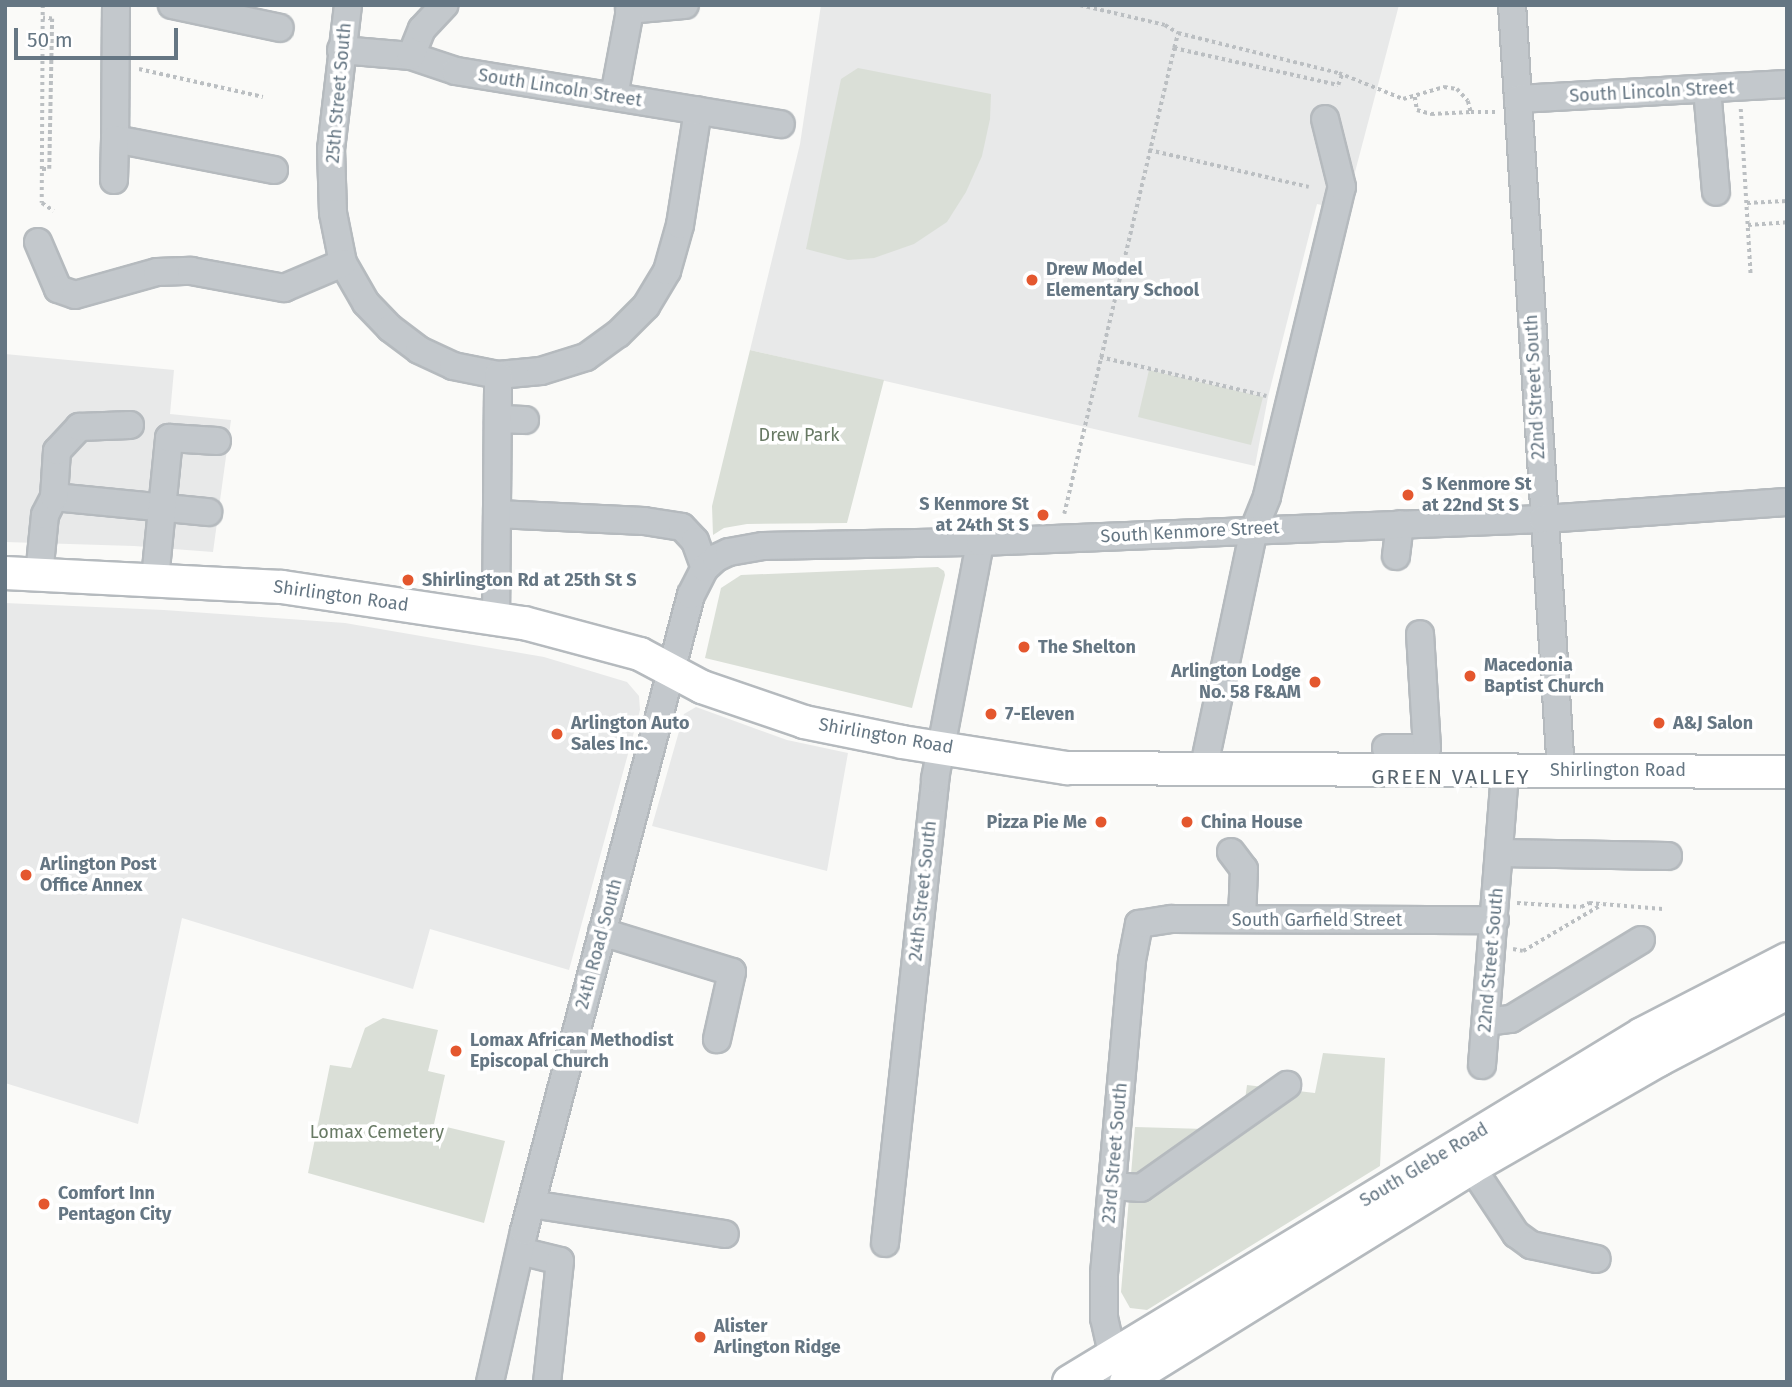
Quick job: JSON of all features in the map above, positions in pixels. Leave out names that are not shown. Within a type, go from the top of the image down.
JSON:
[{"type":"main road","name":"Shirlington Road","points":[[5,573],[282,587],[496,619],[615,646],[671,670],[702,687],[804,722],[1067,768],[1203,771],[1386,757],[1505,771],[1561,769],[1787,772]]},
{"type":"main road","name":"South Glebe Road","points":[[1069,1382],[1119,1373],[1464,1156],[1642,1034],[1787,959]]},
{"type":"main road","name":"South Glebe Road","points":[[1464,1156],[1659,1060],[1787,993]]},
{"type":"street","points":[[114,180],[116,5]]},
{"type":"street","points":[[172,5],[280,28]]},
{"type":"street","name":"25th Street South","points":[[348,5],[331,149],[333,213],[343,263],[366,303],[390,328],[419,350],[453,366],[498,375],[541,371],[586,357],[638,328],[646,306],[667,271],[680,225],[698,110]]},
{"type":"street","points":[[411,56],[422,29],[444,5]]},
{"type":"street","points":[[614,96],[630,8],[685,5]]},
{"type":"street","name":"22nd Street South","points":[[1512,5],[1561,769]]},
{"type":"street","name":"South Lincoln Street","points":[[341,50],[411,56],[456,71],[780,124]]},
{"type":"street","name":"South Lincoln Street","points":[[1518,99],[1787,84]]},
{"type":"street","points":[[1707,89],[1716,192]]},
{"type":"street","points":[[1203,771],[1254,529],[1266,496],[1342,187],[1325,119]]},
{"type":"street","points":[[115,139],[274,170]]},
{"type":"street","points":[[38,242],[58,289],[75,295],[157,272],[191,271],[284,288],[343,263]]},
{"type":"street","points":[[496,619],[498,375]]},
{"type":"street","points":[[498,419],[525,420]]},
{"type":"street","points":[[39,575],[45,515],[54,497],[57,451],[79,427],[130,425]]},
{"type":"street","points":[[155,579],[169,438],[217,442]]},
{"type":"street","points":[[54,497],[208,512]]},
{"type":"street","name":"South Kenmore Street","points":[[705,568],[729,552],[763,547],[980,542],[1543,519],[1787,502]]},
{"type":"street","points":[[497,514],[644,521],[682,527],[695,541],[705,568],[691,595],[671,670]]},
{"type":"street","points":[[1396,556],[1399,524]]},
{"type":"street","name":"24th Street South","points":[[886,1243],[939,747],[980,542]]},
{"type":"street","points":[[1386,757],[1427,748],[1420,634]]},
{"type":"street","name":"24th Road South","points":[[490,1382],[531,1204],[671,670]]},
{"type":"street","name":"22nd Street South","points":[[1482,1065],[1486,1022],[1505,911],[1500,853],[1505,771]]},
{"type":"street","points":[[1500,853],[1668,856]]},
{"type":"street","points":[[1242,919],[1245,867]]},
{"type":"street","name":"South Garfield Street","points":[[1139,924],[1172,919],[1505,911]]},
{"type":"street","name":"23rd Street South","points":[[1119,1373],[1104,1318],[1104,1274],[1132,960],[1139,924]]},
{"type":"street","points":[[602,932],[732,972],[718,1039]]},
{"type":"street","points":[[1486,1022],[1511,1019],[1642,940]]},
{"type":"street","points":[[1112,1185],[1141,1188],[1287,1085]]},
{"type":"street","points":[[1464,1156],[1516,1234],[1531,1245],[1597,1259]]},
{"type":"street","points":[[531,1204],[725,1234]]},
{"type":"street","points":[[520,1251],[570,1263],[547,1382]]},
{"type":"path","points":[[43,5],[42,203],[54,211]]},
{"type":"path","points":[[1080,5],[1165,25],[1178,33],[1342,74],[1403,99],[1444,86],[1457,89],[1468,101],[1471,112]]},
{"type":"path","points":[[42,169],[49,169],[51,19],[43,18]]},
{"type":"path","points":[[1063,516],[1178,33]]},
{"type":"path","points":[[1174,48],[1338,85],[1342,74]]},
{"type":"path","points":[[133,68],[263,97]]},
{"type":"path","points":[[1415,97],[1417,110],[1431,114],[1495,112]]},
{"type":"path","points":[[1741,105],[1751,275]]},
{"type":"path","points":[[1149,150],[1309,187]]},
{"type":"path","points":[[1747,203],[1787,201]]},
{"type":"path","points":[[1748,225],[1787,222]]},
{"type":"path","points":[[1100,357],[1268,397]]},
{"type":"path","points":[[1505,911],[1581,907],[1589,903],[1663,909]]},
{"type":"path","points":[[1510,949],[1523,950],[1603,904]]},
{"type":"shaded area","name":"Drew Model Elementary School","points":[[821,5],[1399,5],[1345,210],[1317,204],[1268,397],[1255,466],[750,350],[800,144]]},
{"type":"shaded area","points":[[5,354],[174,370],[170,414],[231,420],[213,552],[134,546],[5,542]]},
{"type":"shaded area","points":[[5,603],[164,610],[345,623],[544,657],[627,682],[639,696],[640,710],[569,970],[430,929],[413,989],[182,918],[138,1124],[5,1083]]},
{"type":"shaded area","points":[[696,707],[787,740],[848,753],[827,871],[652,826],[684,714]]},
{"type":"green space","points":[[858,68],[991,94],[990,119],[982,156],[966,192],[947,222],[914,244],[874,258],[848,260],[806,249],[841,79]]},
{"type":"green space","name":"Drew Park","points":[[750,350],[884,380],[847,523],[747,524],[724,528],[713,535],[712,506]]},
{"type":"green space","points":[[1149,370],[1263,397],[1251,445],[1138,417]]},
{"type":"green space","points":[[938,567],[945,575],[912,708],[705,658],[721,588],[741,575]]},
{"type":"green space","name":"Lomax Cemetery","points":[[383,1018],[438,1030],[428,1071],[445,1075],[434,1124],[505,1141],[484,1223],[308,1173],[330,1065],[351,1068],[365,1028]]},
{"type":"green space","points":[[1323,1053],[1385,1058],[1380,1166],[1147,1310],[1130,1308],[1121,1292],[1135,1127],[1241,1130],[1247,1085],[1315,1093]]},
{"type":"place","name":"Drew Model Elementary School","points":[[1032,280]]},
{"type":"place","name":"S Kenmore St at 22nd St S","points":[[1408,495]]},
{"type":"place","name":"S Kenmore St at 24th St S","points":[[1043,515]]},
{"type":"place","name":"Shirlington Rd at 25th St S","points":[[408,580]]},
{"type":"place","name":"The Shelton","points":[[1024,647]]},
{"type":"place","name":"Macedonia Baptist Church","points":[[1470,676]]},
{"type":"place","name":"Arlington Lodge No. 58 F&AM","points":[[1315,682]]},
{"type":"place","name":"7-Eleven","points":[[991,714]]},
{"type":"place","name":"A&J Salon","points":[[1659,723]]},
{"type":"place","name":"Arlington Auto Sales Inc.","points":[[557,734]]},
{"type":"place","name":"Pizza Pie Me","points":[[1101,822]]},
{"type":"place","name":"China House","points":[[1187,822]]},
{"type":"place","name":"Arlington Post Office Annex","points":[[26,875]]},
{"type":"place","name":"Lomax African Methodist Episcopal Church","points":[[456,1051]]},
{"type":"place","name":"Comfort Inn Pentagon City","points":[[44,1204]]},
{"type":"place","name":"Alister Arlington Ridge","points":[[700,1337]]},
{"type":"district","name":"GREEN VALLEY","points":[[1451,777]]}]
